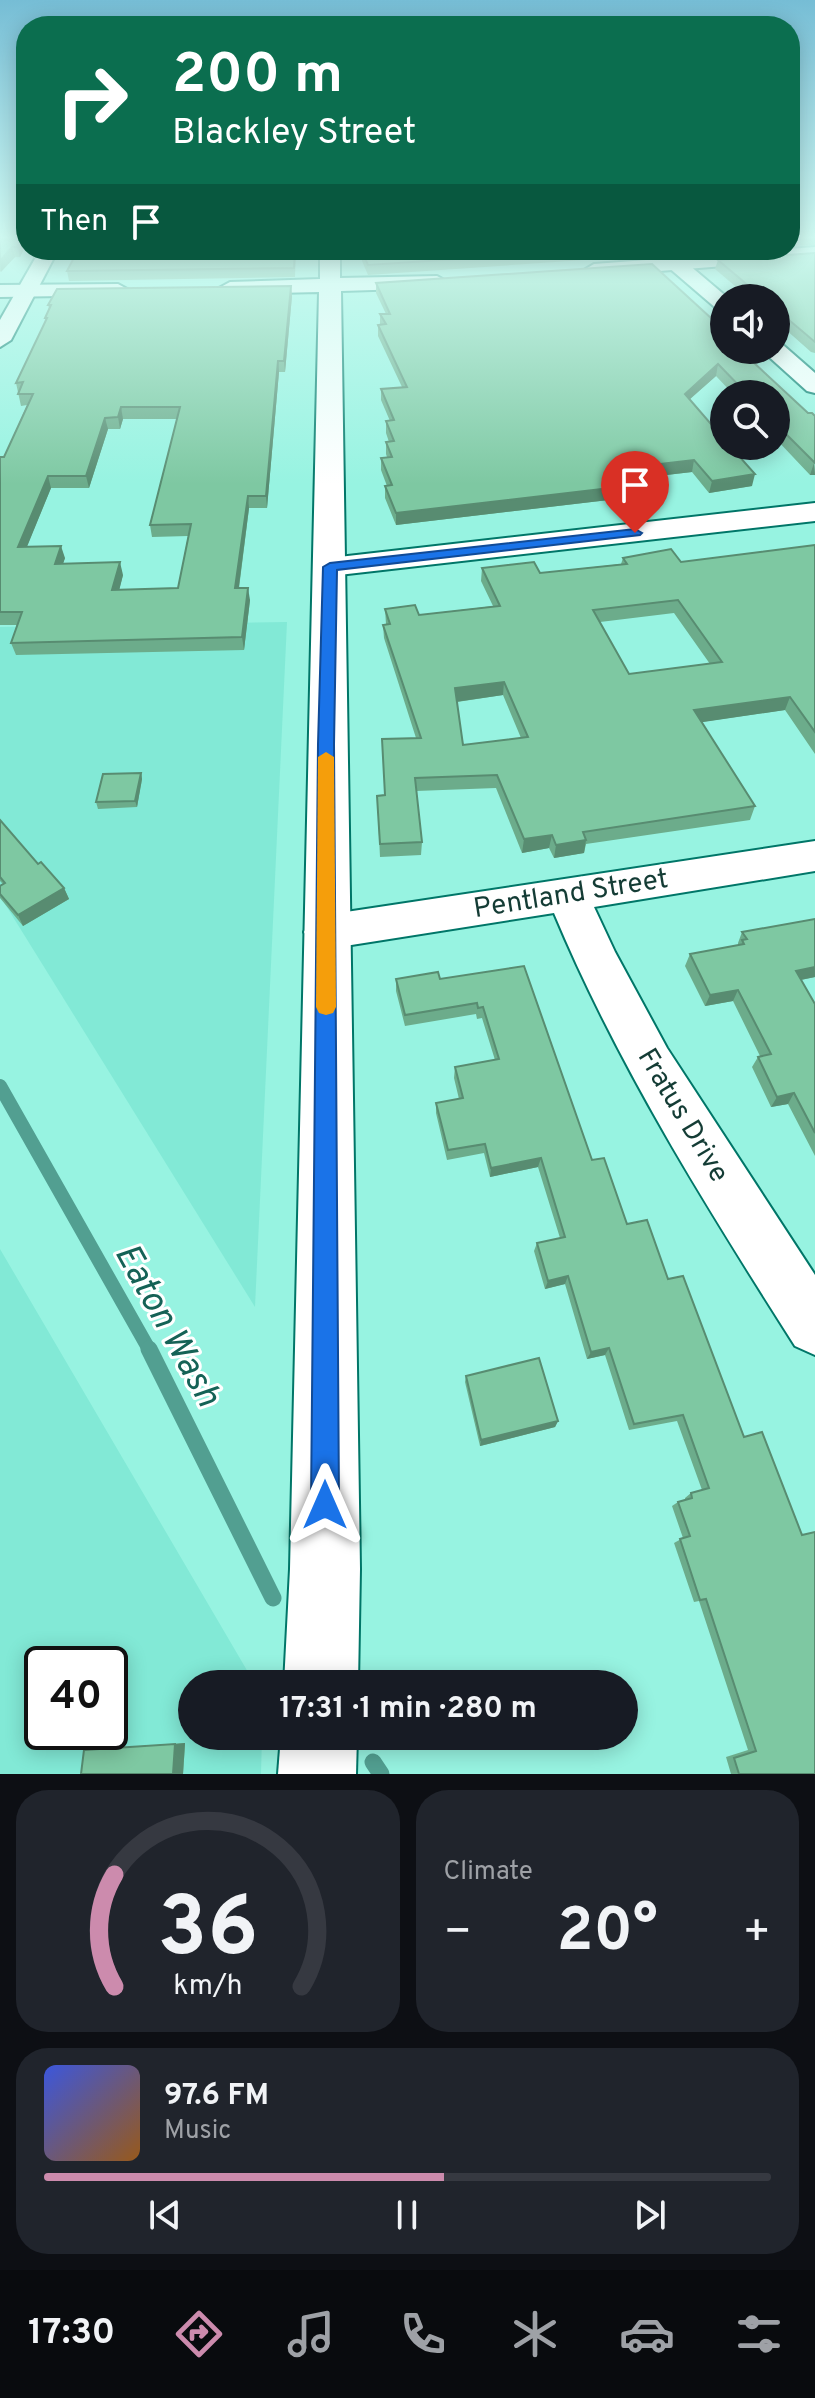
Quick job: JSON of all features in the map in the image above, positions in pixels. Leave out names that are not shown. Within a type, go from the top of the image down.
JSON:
[{"type":"street","points":[[0,340],[12,319]]},
{"type":"street","points":[[321,1670],[325,1569],[330,319]]},
{"type":"street","points":[[790,364],[815,386]]},
{"type":"street","points":[[330,567],[815,512]]},
{"type":"street","name":"Pentland Street","points":[[326,932],[815,856]]},
{"type":"street","name":"Fratus Drive","points":[[568,896],[625,1021],[687,1128],[815,1326]]},
{"type":"street","points":[[317,1774],[318,1750]]},
{"type":"shaded area","points":[[287,622],[255,1307],[0,896],[0,627]]},
{"type":"shaded area","points":[[0,1249],[247,1670],[178,1670],[178,1750],[262,1750],[261,1774],[0,1774]]},
{"type":"building","points":[[47,319],[288,319],[284,361],[278,361],[266,496],[248,496],[235,588],[248,588],[242,637],[11,643],[22,612],[0,612],[0,457],[4,457],[33,394],[18,394],[23,382],[16,383]],"holes":[[[121,407],[180,407],[150,525],[191,524],[178,588],[112,590],[120,562],[55,564],[61,546],[18,547],[48,476],[86,476],[105,418],[118,417]]]},
{"type":"building","points":[[383,319],[710,319],[710,364],[718,364],[685,394],[710,423],[710,460],[742,460],[755,474],[712,481],[694,460],[625,468],[635,482],[617,484],[619,487],[396,513],[385,486],[392,485],[381,458],[392,457],[386,442],[394,441],[386,421],[394,420],[381,389],[407,387],[378,325],[386,324]]},
{"type":"building","points":[[790,319],[815,319],[815,342],[790,321]]},
{"type":"building","points":[[718,364],[755,364],[772,380],[733,380]]},
{"type":"building","points":[[790,396],[815,416],[815,463],[790,438]]},
{"type":"building","points":[[815,545],[815,732],[790,697],[694,710],[755,806],[583,832],[586,840],[556,845],[552,835],[524,839],[497,775],[415,778],[422,842],[380,844],[377,796],[385,795],[382,739],[421,738],[383,625],[390,624],[385,609],[415,605],[419,615],[500,606],[482,568],[534,562],[540,573],[627,564],[623,558],[671,549],[681,562]],"holes":[[[678,600],[722,662],[629,674],[593,610]],[[504,682],[528,737],[463,745],[455,688]]]},
{"type":"building","points":[[141,773],[135,801],[96,802],[103,774]]},
{"type":"building","points":[[0,820],[38,864],[41,862],[64,888],[18,915],[0,894],[0,886],[5,883],[0,877]]},
{"type":"building","points":[[815,919],[815,967],[796,971],[815,1004],[815,1133],[794,1093],[777,1097],[758,1057],[771,1054],[738,990],[710,995],[690,954],[744,944],[742,940],[747,939],[742,932]]},
{"type":"building","points":[[524,966],[592,1160],[604,1158],[627,1224],[647,1220],[668,1279],[683,1276],[744,1437],[762,1432],[802,1535],[815,1532],[815,1774],[739,1774],[734,1758],[756,1751],[706,1599],[700,1600],[680,1539],[690,1536],[678,1502],[692,1498],[691,1493],[709,1488],[683,1415],[634,1424],[609,1348],[591,1352],[568,1276],[548,1281],[537,1243],[565,1237],[541,1158],[491,1168],[485,1144],[448,1150],[436,1103],[463,1098],[455,1067],[499,1059],[483,1007],[478,1008],[477,1003],[405,1015],[396,979],[438,972],[440,979]]},
{"type":"building","points":[[539,1358],[558,1421],[481,1440],[466,1376]]},
{"type":"building","points":[[175,1744],[173,1774],[81,1774],[84,1750],[128,1750],[128,1747]]},
{"type":"waterway","name":"Eaton Wash","points":[[0,1086],[150,1351]]},
{"type":"waterway","name":"Eaton Wash","points":[[150,1351],[273,1598]]},
{"type":"waterway","name":"Eaton Wash","points":[[373,1762],[381,1774]]},
{"type":"slow traffic","points":[[326,757],[326,1007]]},
{"type":"route","points":[[325,1505],[326,744],[330,567],[635,533]]}]
